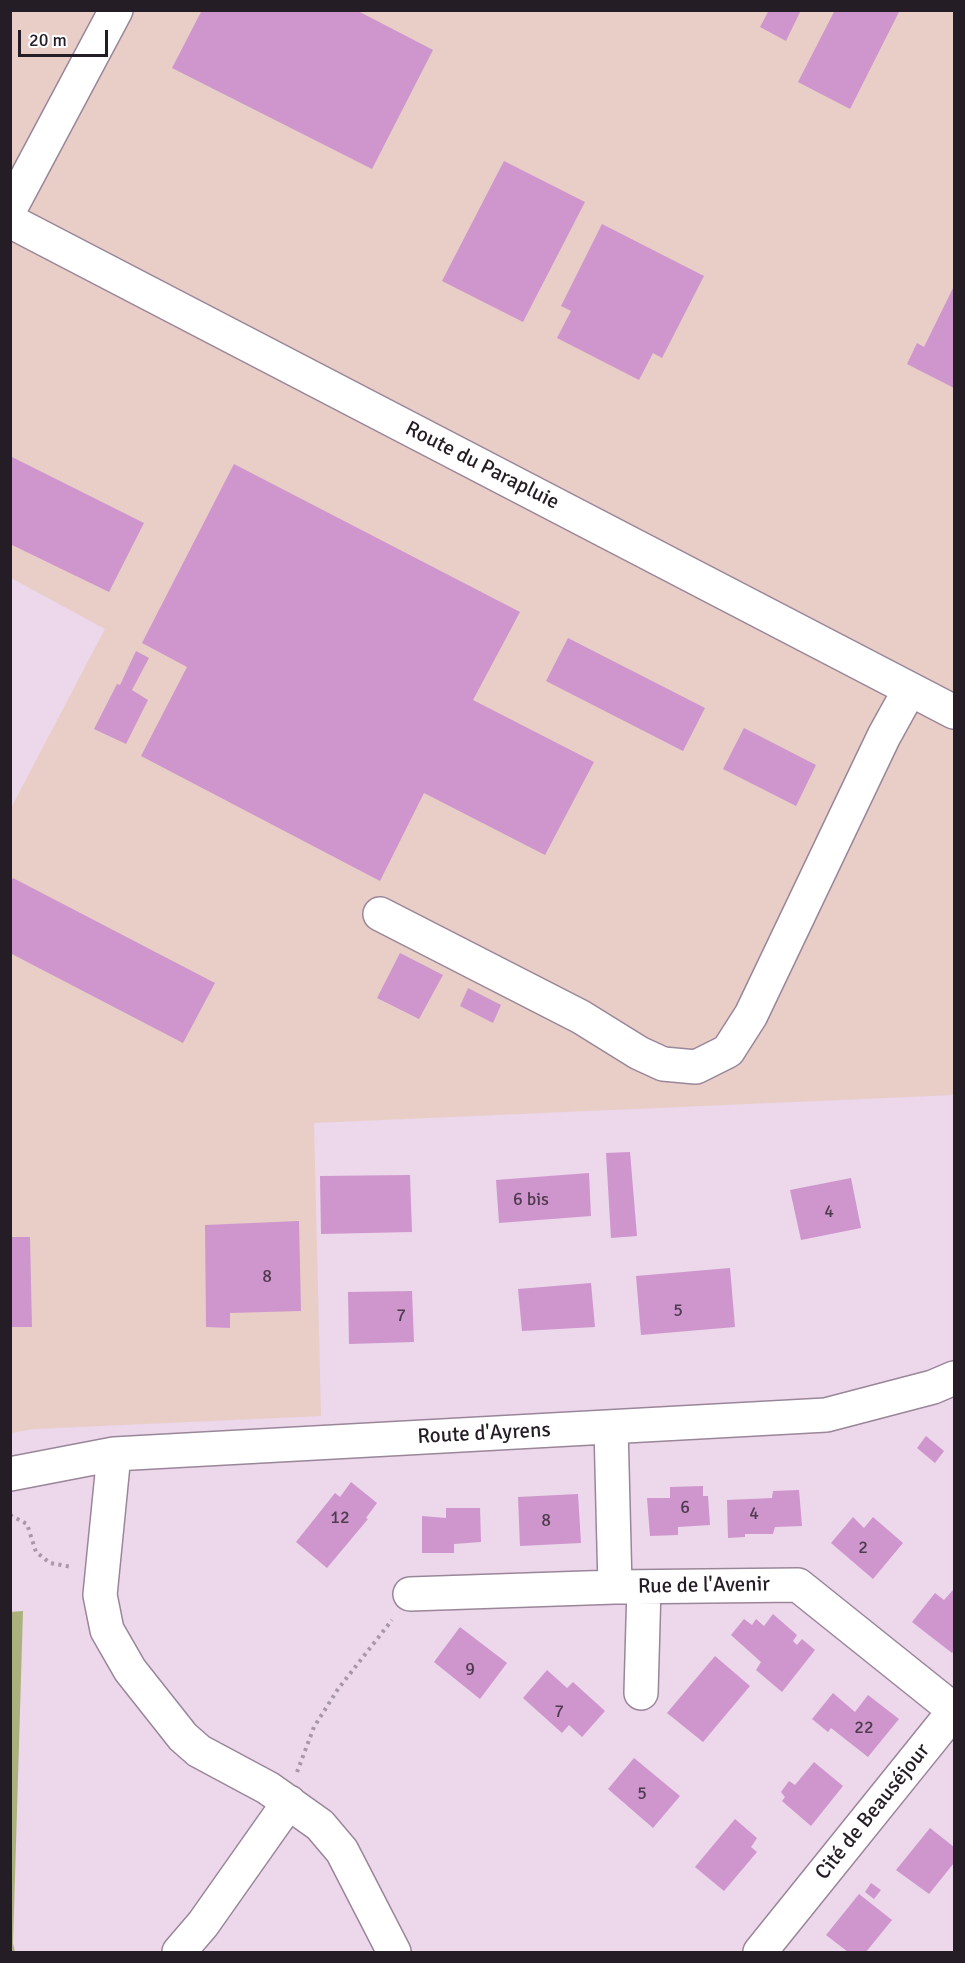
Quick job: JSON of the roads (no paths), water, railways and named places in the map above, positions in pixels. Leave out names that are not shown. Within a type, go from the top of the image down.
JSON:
[{"type":"street","points":[[10,209],[116,10]]},
{"type":"street","name":"Route du Parapluie","points":[[10,221],[954,712]]},
{"type":"street","points":[[380,914],[581,1017],[639,1053],[663,1064],[696,1067],[728,1051],[751,1015],[884,736],[910,689]]},
{"type":"street","name":"Route d'Ayrens","points":[[10,1474],[114,1454],[826,1415],[933,1387],[954,1378]]},
{"type":"street","points":[[610,1427],[641,1694]]},
{"type":"street","points":[[114,1454],[100,1595],[107,1630],[130,1670],[183,1737],[200,1751],[268,1788],[320,1825],[342,1851],[394,1953]]},
{"type":"street","name":"Rue de l'Avenir","points":[[410,1594],[629,1587],[798,1585],[954,1710]]},
{"type":"street","name":"Cité de Beauséjour","points":[[760,1953],[954,1710]]},
{"type":"street","points":[[178,1953],[203,1924],[289,1802]]}]
